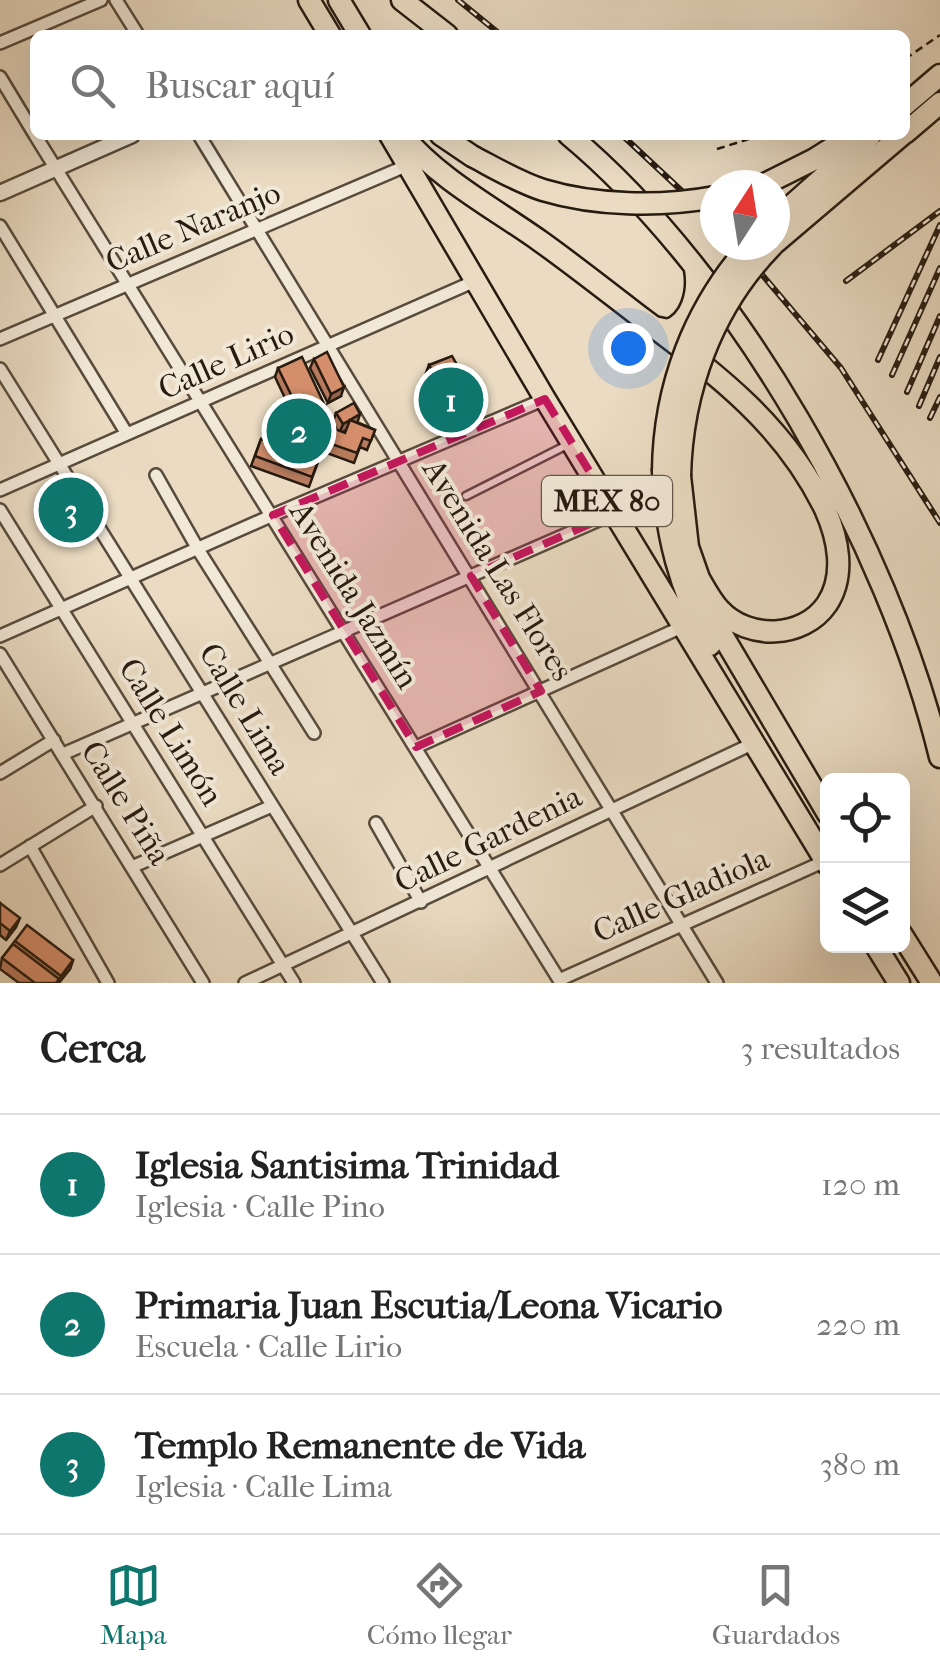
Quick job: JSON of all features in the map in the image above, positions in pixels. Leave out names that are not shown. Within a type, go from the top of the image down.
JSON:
[{"type":"highway","points":[[310,0],[327,30]]},
{"type":"highway","points":[[339,0],[357,30]]},
{"type":"highway","points":[[402,0],[441,30]]},
{"type":"highway","points":[[910,99],[940,75]]},
{"type":"highway","points":[[910,129],[940,103]]},
{"type":"highway","name":"MEX 80","points":[[393,140],[545,400],[820,853]]},
{"type":"highway","points":[[407,140],[448,179],[542,242],[716,373],[773,430],[811,481],[830,521],[838,552],[836,579],[818,614],[780,631],[752,629],[720,610],[695,572]]},
{"type":"highway","points":[[448,140],[472,156],[543,190],[581,198],[661,203],[700,199]]},
{"type":"highway","points":[[575,140],[596,158],[695,269],[748,342],[814,448],[873,560],[940,757]]},
{"type":"highway","points":[[790,172],[845,140]]},
{"type":"highway","points":[[790,213],[866,140]]},
{"type":"highway","points":[[790,214],[895,140]]},
{"type":"highway","points":[[737,260],[692,332],[668,412],[672,473],[695,572],[725,644],[820,801]]},
{"type":"highway","points":[[754,743],[747,712],[683,588],[667,525],[672,473],[705,348],[738,290],[761,260]]},
{"type":"highway","points":[[654,327],[668,330],[679,326],[695,297],[695,269]]},
{"type":"highway","points":[[910,949],[932,983]]},
{"type":"highway","points":[[880,953],[896,982]]},
{"type":"street","points":[[31,30],[101,0]]},
{"type":"street","points":[[116,0],[135,30]]},
{"type":"street","points":[[0,43],[30,30]]},
{"type":"street","name":"Avenida Jazmín","points":[[0,78],[30,127]]},
{"type":"street","name":"Avenida Jazmín","points":[[38,140],[560,981]]},
{"type":"street","points":[[0,193],[120,140]]},
{"type":"street","name":"Avenida Las Flores","points":[[202,140],[717,983]]},
{"type":"street","name":"Calle Naranjo","points":[[0,339],[408,165]]},
{"type":"street","points":[[0,226],[127,434]]},
{"type":"street","name":"Calle Lirio","points":[[0,490],[475,281]]},
{"type":"street","name":"Calle Lima","points":[[0,369],[384,983]]},
{"type":"street","points":[[0,636],[545,400]]},
{"type":"street","points":[[156,475],[198,551],[314,734]]},
{"type":"street","name":"Calle Limón","points":[[0,510],[294,983]]},
{"type":"street","points":[[63,754],[614,513]]},
{"type":"street","points":[[416,747],[684,626]]},
{"type":"street","name":"Calle Piña","points":[[0,654],[203,983]]},
{"type":"street","points":[[0,681],[12,674]]},
{"type":"street","points":[[0,773],[54,740]]},
{"type":"street","name":"Calle Gardenia","points":[[244,983],[754,743]]},
{"type":"street","points":[[0,865],[96,806]]},
{"type":"street","points":[[134,866],[272,806]]},
{"type":"street","points":[[376,823],[422,902]]},
{"type":"street","points":[[30,846],[108,983]]},
{"type":"street","name":"Calle Gladiola","points":[[560,981],[820,866]]},
{"type":"lane","points":[[466,496],[572,443]]},
{"type":"path","points":[[910,56],[940,35]]},
{"type":"path","points":[[717,149],[746,140]]},
{"type":"highlighted area","points":[[545,399],[615,513],[471,576],[541,691],[416,747],[273,515]]},
{"type":"building","points":[[327,352],[344,387],[331,394],[314,359]]},
{"type":"building","points":[[452,356],[483,410],[460,421],[429,365]]},
{"type":"building","points":[[302,357],[325,406],[302,417],[278,368]]},
{"type":"building","points":[[354,403],[360,414],[343,424],[336,413]]},
{"type":"building","points":[[284,412],[295,416],[290,432],[278,427]]},
{"type":"building","points":[[303,419],[315,424],[309,439],[297,435]]},
{"type":"building","points":[[350,420],[375,430],[371,441],[363,438],[357,453],[317,439],[322,424],[345,433]]},
{"type":"building","points":[[261,439],[319,459],[312,477],[255,456]]},
{"type":"building","points":[[79,484],[93,506],[70,518],[57,495]]},
{"type":"building","points":[[0,903],[20,918],[10,931],[0,923]]},
{"type":"building","points":[[27,925],[73,960],[61,976],[15,941]]},
{"type":"building","points":[[13,944],[59,979],[56,983],[35,983],[2,958]]},
{"type":"railway","points":[[458,0],[495,30]]},
{"type":"railway","points":[[627,140],[700,208]]},
{"type":"railway","points":[[846,281],[940,211]]},
{"type":"railway","points":[[878,360],[940,225]]},
{"type":"railway","points":[[750,260],[841,368],[940,523]]},
{"type":"railway","points":[[892,375],[940,268]]},
{"type":"railway","points":[[907,392],[940,316]]},
{"type":"railway","points":[[919,406],[940,357]]},
{"type":"railway","points":[[930,418],[940,397]]},
{"type":"place","name":"Iglesia Santisima Trinidad","points":[[451,400]]},
{"type":"place","name":"Primaria Juan Escutia/Leona Vicario","points":[[299,431]]},
{"type":"place","name":"Templo Remanente de Vida","points":[[71,510]]}]
